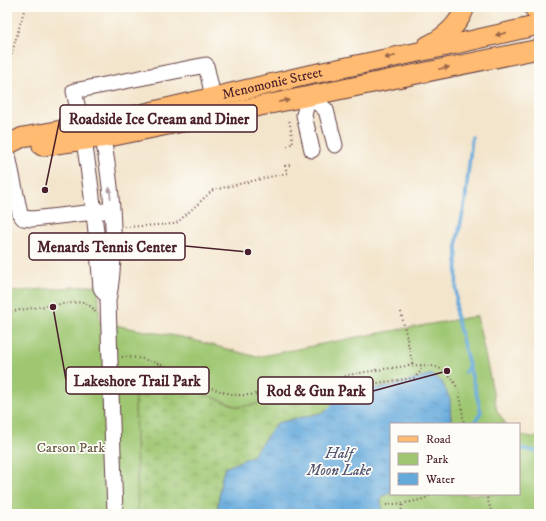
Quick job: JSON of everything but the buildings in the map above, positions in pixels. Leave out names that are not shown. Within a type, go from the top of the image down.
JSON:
[{"type":"main road","points":[[416,51],[433,44],[449,32],[457,22],[465,7]]},
{"type":"main road","points":[[533,7],[539,14]]},
{"type":"main road","name":"Menomonie Street","points":[[93,132],[212,97],[539,25]]},
{"type":"main road","name":"Menomonie Street","points":[[7,146],[23,137],[93,132],[192,121],[539,49]]},
{"type":"street","points":[[115,514],[108,301],[113,249],[112,210],[93,132],[74,90],[206,65],[212,97]]},
{"type":"street","points":[[304,76],[309,96],[304,115],[312,150]]},
{"type":"street","points":[[309,96],[326,110],[335,145]]},
{"type":"street","points":[[93,132],[94,212],[102,288],[108,301]]},
{"type":"street","points":[[7,151],[20,214],[23,218],[32,219],[112,210]]},
{"type":"path","points":[[7,70],[25,7]]},
{"type":"path","points":[[287,146],[294,143],[289,119]]},
{"type":"path","points":[[124,227],[174,224],[213,190],[287,174],[286,166],[290,165]]},
{"type":"path","points":[[7,312],[83,302],[92,307],[96,315]]},
{"type":"path","points":[[401,312],[413,366]]},
{"type":"path","points":[[117,357],[134,356],[153,361],[215,389],[236,395],[258,394],[342,378],[348,375],[421,364],[435,366],[452,378],[457,387],[461,399],[464,423]]},
{"type":"path","points":[[342,378],[362,385],[414,378],[421,370],[421,364]]},
{"type":"path","points":[[386,505],[427,497],[430,495]]},
{"type":"path","points":[[486,495],[492,514]]},
{"type":"path","points":[[401,514],[403,502]]},
{"type":"green space","name":"Carson Park","points":[[98,285],[100,322],[182,337],[257,357],[357,337],[477,316],[497,411],[505,423],[451,423],[450,399],[431,375],[393,386],[363,390],[345,390],[238,407],[147,371],[134,372],[138,514],[7,514],[7,292]]},
{"type":"green space","points":[[147,371],[238,407],[345,390],[325,412],[277,423],[252,456],[225,468],[221,480],[217,514],[138,514],[134,372]]},
{"type":"green space","points":[[520,435],[539,438],[539,514],[382,514],[381,497],[390,492],[390,495],[520,495]]},
{"type":"water","name":"Half Moon Lake","points":[[431,374],[442,382],[450,399],[451,423],[390,423],[390,492],[381,497],[382,514],[217,514],[221,480],[225,468],[252,456],[277,423],[325,412],[345,390],[363,390],[393,386]]},
{"type":"waterway","points":[[472,137],[465,202],[457,241],[456,315],[481,412],[475,423]]},
{"type":"waterway","points":[[465,372],[469,365]]},
{"type":"waterway","points":[[520,448],[539,452]]},
{"type":"place","name":"Roadside Ice Cream and Diner","points":[[45,190]]},
{"type":"place","name":"Menards Tennis Center","points":[[248,252]]},
{"type":"place","name":"Lakeshore Trail Park","points":[[53,307]]},
{"type":"place","name":"Rod & Gun Park","points":[[447,371]]}]
